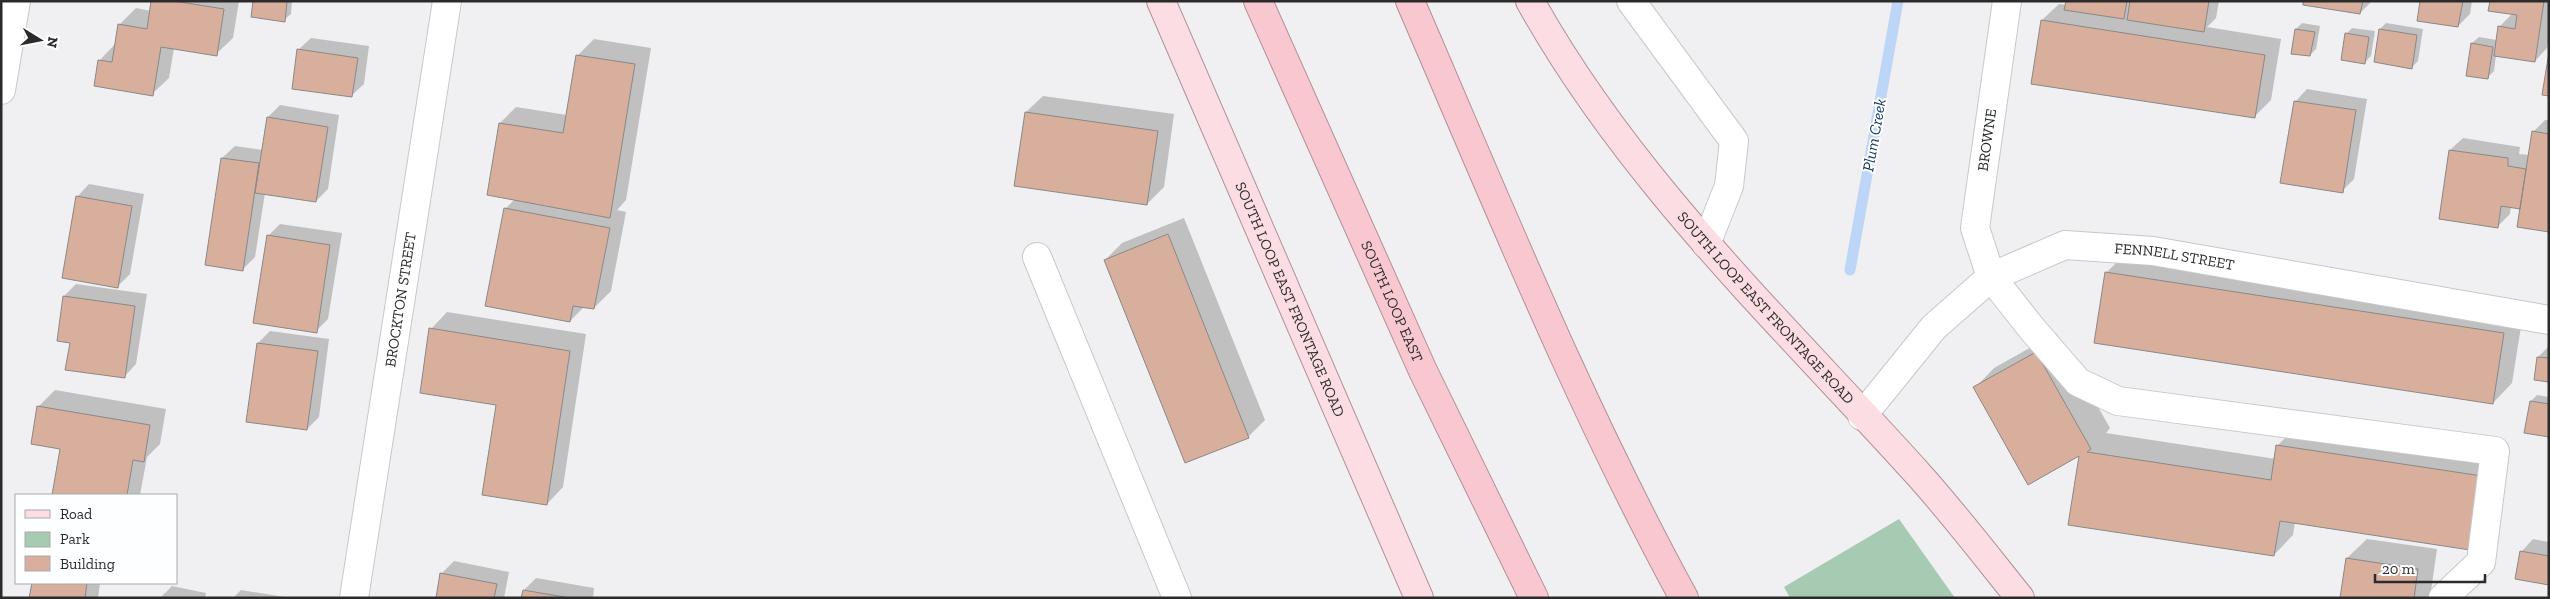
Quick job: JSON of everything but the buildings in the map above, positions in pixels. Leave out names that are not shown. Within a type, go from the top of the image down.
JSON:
[{"type":"highway","name":"SOUTH LOOP EAST","points":[[1258,1],[1423,371],[1534,598]]},
{"type":"highway","points":[[1410,1],[1548,318],[1612,455],[1684,598]]},
{"type":"main road","name":"SOUTH LOOP EAST FRONTAGE ROAD","points":[[1161,1],[1418,598]]},
{"type":"main road","name":"SOUTH LOOP EAST FRONTAGE ROAD","points":[[1530,1],[1557,50],[1624,145],[1706,244],[1862,416],[1919,475],[2020,598]]},
{"type":"street","points":[[1,90],[16,1]]},
{"type":"street","name":"BROCKTON STREET","points":[[354,598],[447,1]]},
{"type":"street","points":[[1630,1],[1734,141],[1729,186],[1706,244]]},
{"type":"street","name":"BROWNE","points":[[1991,277],[1975,228],[2007,1]]},
{"type":"street","name":"FENNELL STREET","points":[[1862,416],[1934,327],[1991,277],[2064,245],[2153,252],[2549,320]]},
{"type":"street","points":[[1037,257],[1177,598]]},
{"type":"street","points":[[1991,277],[2078,382],[2118,401],[2495,451],[2481,562],[2443,598]]},
{"type":"green space","points":[[1899,519],[1955,598],[1790,598],[1784,587]]},
{"type":"waterway","name":"Plum Creek","points":[[1850,270],[1898,1]]}]
